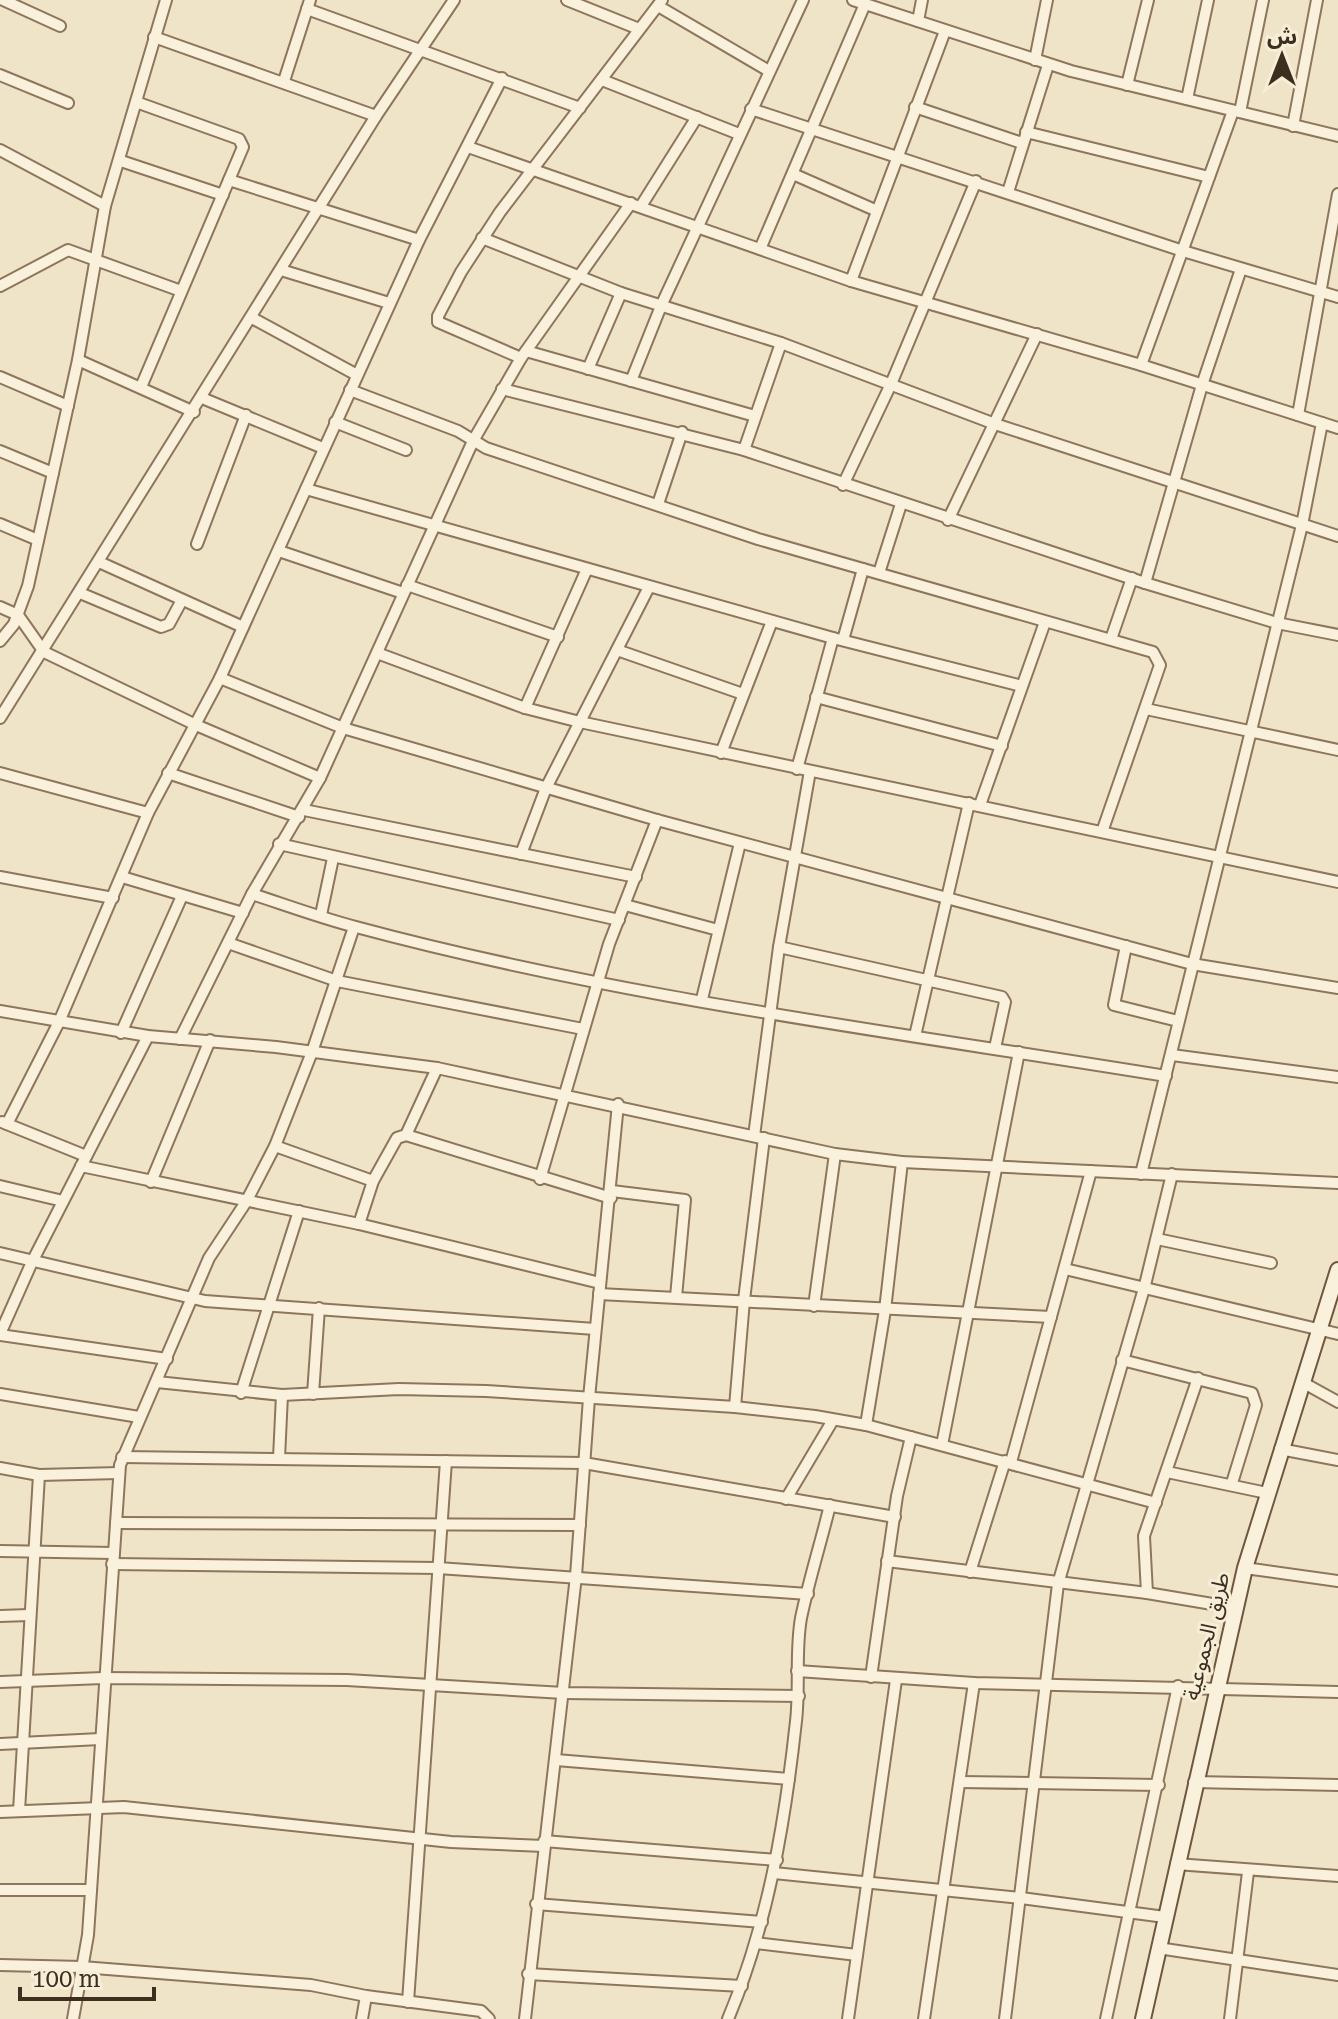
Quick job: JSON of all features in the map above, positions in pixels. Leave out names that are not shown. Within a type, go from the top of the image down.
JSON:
[{"type":"main road","name":"طريق الجموعية","points":[[1143,2019],[1194,1782],[1245,1568],[1280,1449],[1337,1279]]},
{"type":"street","points":[[3,0],[60,26]]},
{"type":"street","points":[[0,641],[18,615],[38,540],[78,360],[105,206],[121,161],[166,0]]},
{"type":"street","points":[[0,718],[194,412],[376,116],[454,0]]},
{"type":"street","points":[[567,0],[639,29]]},
{"type":"street","points":[[631,381],[661,306],[803,0]]},
{"type":"street","points":[[853,0],[1048,65],[1338,136]]},
{"type":"street","points":[[918,21],[922,0]]},
{"type":"street","points":[[1035,60],[1047,0]]},
{"type":"street","points":[[1127,85],[1148,0]]},
{"type":"street","points":[[1187,99],[1208,0]]},
{"type":"street","points":[[1141,365],[1209,177],[1236,112],[1263,0]]},
{"type":"street","points":[[1293,126],[1317,0]]},
{"type":"street","points":[[284,81],[308,3],[580,108]]},
{"type":"street","points":[[755,416],[588,369],[524,355],[437,320],[482,238],[660,3],[769,71]]},
{"type":"street","points":[[760,249],[865,4]]},
{"type":"street","points":[[851,281],[875,210],[945,31]]},
{"type":"street","points":[[154,37],[376,116]]},
{"type":"street","points":[[1008,192],[1048,65]]},
{"type":"street","points":[[0,75],[68,103]]},
{"type":"street","points":[[502,78],[389,303],[220,678],[148,813],[59,1022],[3,1123],[83,1161],[151,1182],[359,1224],[599,1288],[676,1297],[814,1306],[1051,1317]]},
{"type":"street","points":[[602,80],[739,134]]},
{"type":"street","points":[[136,102],[239,139],[243,147],[141,387]]},
{"type":"street","points":[[915,107],[1024,138],[1209,177]]},
{"type":"street","points":[[751,109],[1183,251],[1338,297]]},
{"type":"street","points":[[180,1039],[252,894],[320,778],[433,525],[502,389],[697,117]]},
{"type":"street","points":[[468,147],[636,204],[697,230],[851,281],[1141,365],[1338,428]]},
{"type":"street","points":[[0,150],[105,206]]},
{"type":"street","points":[[121,161],[223,195]]},
{"type":"street","points":[[793,174],[875,210]]},
{"type":"street","points":[[229,180],[419,240]]},
{"type":"street","points":[[843,485],[891,384],[976,181]]},
{"type":"street","points":[[1298,415],[1338,194]]},
{"type":"street","points":[[482,238],[621,293],[781,343],[995,424],[1338,536]]},
{"type":"street","points":[[0,286],[68,250],[181,291]]},
{"type":"street","points":[[1145,583],[1202,385],[1241,269]]},
{"type":"street","points":[[281,270],[389,303]]},
{"type":"street","points":[[588,369],[621,293]]},
{"type":"street","points":[[252,318],[357,375]]},
{"type":"street","points":[[948,520],[1037,334]]},
{"type":"street","points":[[744,450],[781,343]]},
{"type":"street","points":[[78,360],[194,412]]},
{"type":"street","points":[[0,377],[68,406]]},
{"type":"street","points":[[502,389],[744,450],[1145,583],[1277,623],[1338,635]]},
{"type":"street","points":[[350,390],[458,431],[473,441],[745,535],[1111,639],[1157,655],[1160,665],[1102,832]]},
{"type":"street","points":[[202,398],[323,448]]},
{"type":"street","points":[[197,544],[246,415]]},
{"type":"street","points":[[335,422],[406,450]]},
{"type":"street","points":[[1141,1174],[1302,525],[1322,423]]},
{"type":"street","points":[[658,504],[682,432]]},
{"type":"street","points":[[0,451],[53,473]]},
{"type":"street","points":[[306,489],[772,621],[1022,686]]},
{"type":"street","points":[[879,573],[901,504]]},
{"type":"street","points":[[0,524],[38,540]]},
{"type":"street","points":[[279,551],[558,637]]},
{"type":"street","points":[[99,562],[243,627]]},
{"type":"street","points":[[525,708],[587,569]]},
{"type":"street","points":[[797,769],[816,697],[863,569]]},
{"type":"street","points":[[1111,639],[1132,578]]},
{"type":"street","points":[[521,854],[546,788],[649,587]]},
{"type":"street","points":[[80,593],[161,627],[169,624],[182,600]]},
{"type":"street","points":[[0,607],[18,615],[44,652],[196,725],[320,778]]},
{"type":"street","points":[[721,753],[772,621]]},
{"type":"street","points":[[915,1036],[975,804],[1002,746],[1045,622]]},
{"type":"street","points":[[617,650],[743,694]]},
{"type":"street","points":[[377,653],[525,708],[580,722],[1338,882]]},
{"type":"street","points":[[220,678],[343,728],[657,820],[1192,964],[1338,988]]},
{"type":"street","points":[[0,694],[15,698]]},
{"type":"street","points":[[816,697],[1002,746]]},
{"type":"street","points":[[1146,709],[1338,750]]},
{"type":"street","points":[[735,1407],[769,1014],[810,771]]},
{"type":"street","points":[[0,773],[148,813]]},
{"type":"street","points":[[168,773],[301,813],[636,877]]},
{"type":"street","points":[[540,1179],[598,981],[657,820]]},
{"type":"street","points":[[702,999],[740,843]]},
{"type":"street","points":[[279,844],[619,920]]},
{"type":"street","points":[[321,915],[333,858]]},
{"type":"street","points":[[0,877],[113,898]]},
{"type":"street","points":[[122,877],[243,913]]},
{"type":"street","points":[[252,894],[354,927],[598,981],[769,1014],[1166,1076]]},
{"type":"street","points":[[121,1033],[182,896]]},
{"type":"street","points":[[625,905],[718,930]]},
{"type":"street","points":[[73,2019],[91,1890],[103,1678],[122,1457],[217,1243],[246,1202],[275,1146],[312,1052],[354,927]]},
{"type":"street","points":[[228,943],[337,981],[583,1029]]},
{"type":"street","points":[[1126,946],[1114,1005],[1178,1021]]},
{"type":"street","points":[[779,947],[1004,999],[995,1048]]},
{"type":"street","points":[[0,1011],[121,1033],[210,1040],[437,1068],[618,1104],[835,1154],[902,1162],[1338,1183]]},
{"type":"street","points":[[148,1036],[4,1314],[0,1334],[167,1359]]},
{"type":"street","points":[[151,1182],[210,1040]]},
{"type":"street","points":[[942,1445],[999,1167],[1019,1052]]},
{"type":"street","points":[[1172,1055],[1338,1077]]},
{"type":"street","points":[[406,1135],[437,1068]]},
{"type":"street","points":[[525,2019],[576,1576],[595,1329],[618,1104]]},
{"type":"street","points":[[359,1224],[373,1181],[397,1138],[406,1135],[540,1179],[611,1194],[685,1200],[676,1297]]},
{"type":"street","points":[[275,1146],[373,1181]]},
{"type":"street","points":[[814,1306],[835,1154]]},
{"type":"street","points":[[866,1425],[885,1310],[902,1162]]},
{"type":"street","points":[[970,1572],[1008,1462],[1091,1171]]},
{"type":"street","points":[[1005,2019],[1058,1584],[1145,1285],[1172,1174]]},
{"type":"street","points":[[0,1186],[63,1201]]},
{"type":"street","points":[[241,1393],[299,1211]]},
{"type":"street","points":[[1157,1239],[1271,1263]]},
{"type":"street","points":[[0,1253],[191,1297],[595,1329]]},
{"type":"street","points":[[1065,1269],[1145,1285],[1338,1334]]},
{"type":"street","points":[[313,1394],[319,1308]]},
{"type":"street","points":[[1122,1360],[1239,1388],[1255,1398],[1232,1483]]},
{"type":"street","points":[[1147,1593],[1144,1536],[1198,1378]]},
{"type":"street","points":[[157,1382],[282,1395],[399,1389],[735,1407],[866,1425],[1156,1503]]},
{"type":"street","points":[[1302,1382],[1338,1402]]},
{"type":"street","points":[[0,1394],[139,1417]]},
{"type":"street","points":[[279,1458],[282,1395]]},
{"type":"street","points":[[786,1499],[833,1420]]},
{"type":"street","points":[[871,1677],[887,1561],[911,1437]]},
{"type":"street","points":[[1280,1449],[1338,1460]]},
{"type":"street","points":[[122,1457],[584,1463],[895,1517]]},
{"type":"street","points":[[408,2002],[446,1461]]},
{"type":"street","points":[[0,1468],[39,1475],[119,1473]]},
{"type":"street","points":[[1167,1472],[1232,1483],[1267,1493]]},
{"type":"street","points":[[19,1811],[39,1475]]},
{"type":"street","points":[[728,2019],[756,1943],[777,1860],[799,1696],[797,1671],[802,1617],[830,1505]]},
{"type":"street","points":[[116,1523],[580,1525]]},
{"type":"street","points":[[0,1551],[112,1558],[438,1568],[808,1594]]},
{"type":"street","points":[[887,1561],[1147,1593],[1236,1608]]},
{"type":"street","points":[[1245,1568],[1338,1581]]},
{"type":"street","points":[[0,1616],[29,1615]]},
{"type":"street","points":[[797,1671],[896,1680],[1216,1686],[1338,1692]]},
{"type":"street","points":[[0,1682],[103,1678],[347,1680],[564,1693],[799,1696]]},
{"type":"street","points":[[848,2019],[896,1680]]},
{"type":"street","points":[[924,2019],[974,1683]]},
{"type":"street","points":[[1106,2019],[1178,1686]]},
{"type":"street","points":[[0,1744],[100,1739]]},
{"type":"street","points":[[556,1760],[789,1779]]},
{"type":"street","points":[[960,1782],[1159,1785]]},
{"type":"street","points":[[1194,1782],[1338,1785]]},
{"type":"street","points":[[0,1812],[96,1806],[418,1838],[544,1843],[777,1860]]},
{"type":"street","points":[[1176,1864],[1248,1872],[1338,1876]]},
{"type":"street","points":[[1230,2019],[1248,1872]]},
{"type":"street","points":[[774,1873],[1021,1898],[1165,1917]]},
{"type":"street","points":[[0,1890],[91,1890]]},
{"type":"street","points":[[536,1904],[762,1922]]},
{"type":"street","points":[[756,1943],[857,1955]]},
{"type":"street","points":[[1158,1948],[1338,1975]]},
{"type":"street","points":[[0,1965],[82,1967],[311,1985],[366,1996],[481,2011],[489,2019]]},
{"type":"street","points":[[528,1974],[742,1986]]},
{"type":"street","points":[[362,2019],[366,1996]]}]
